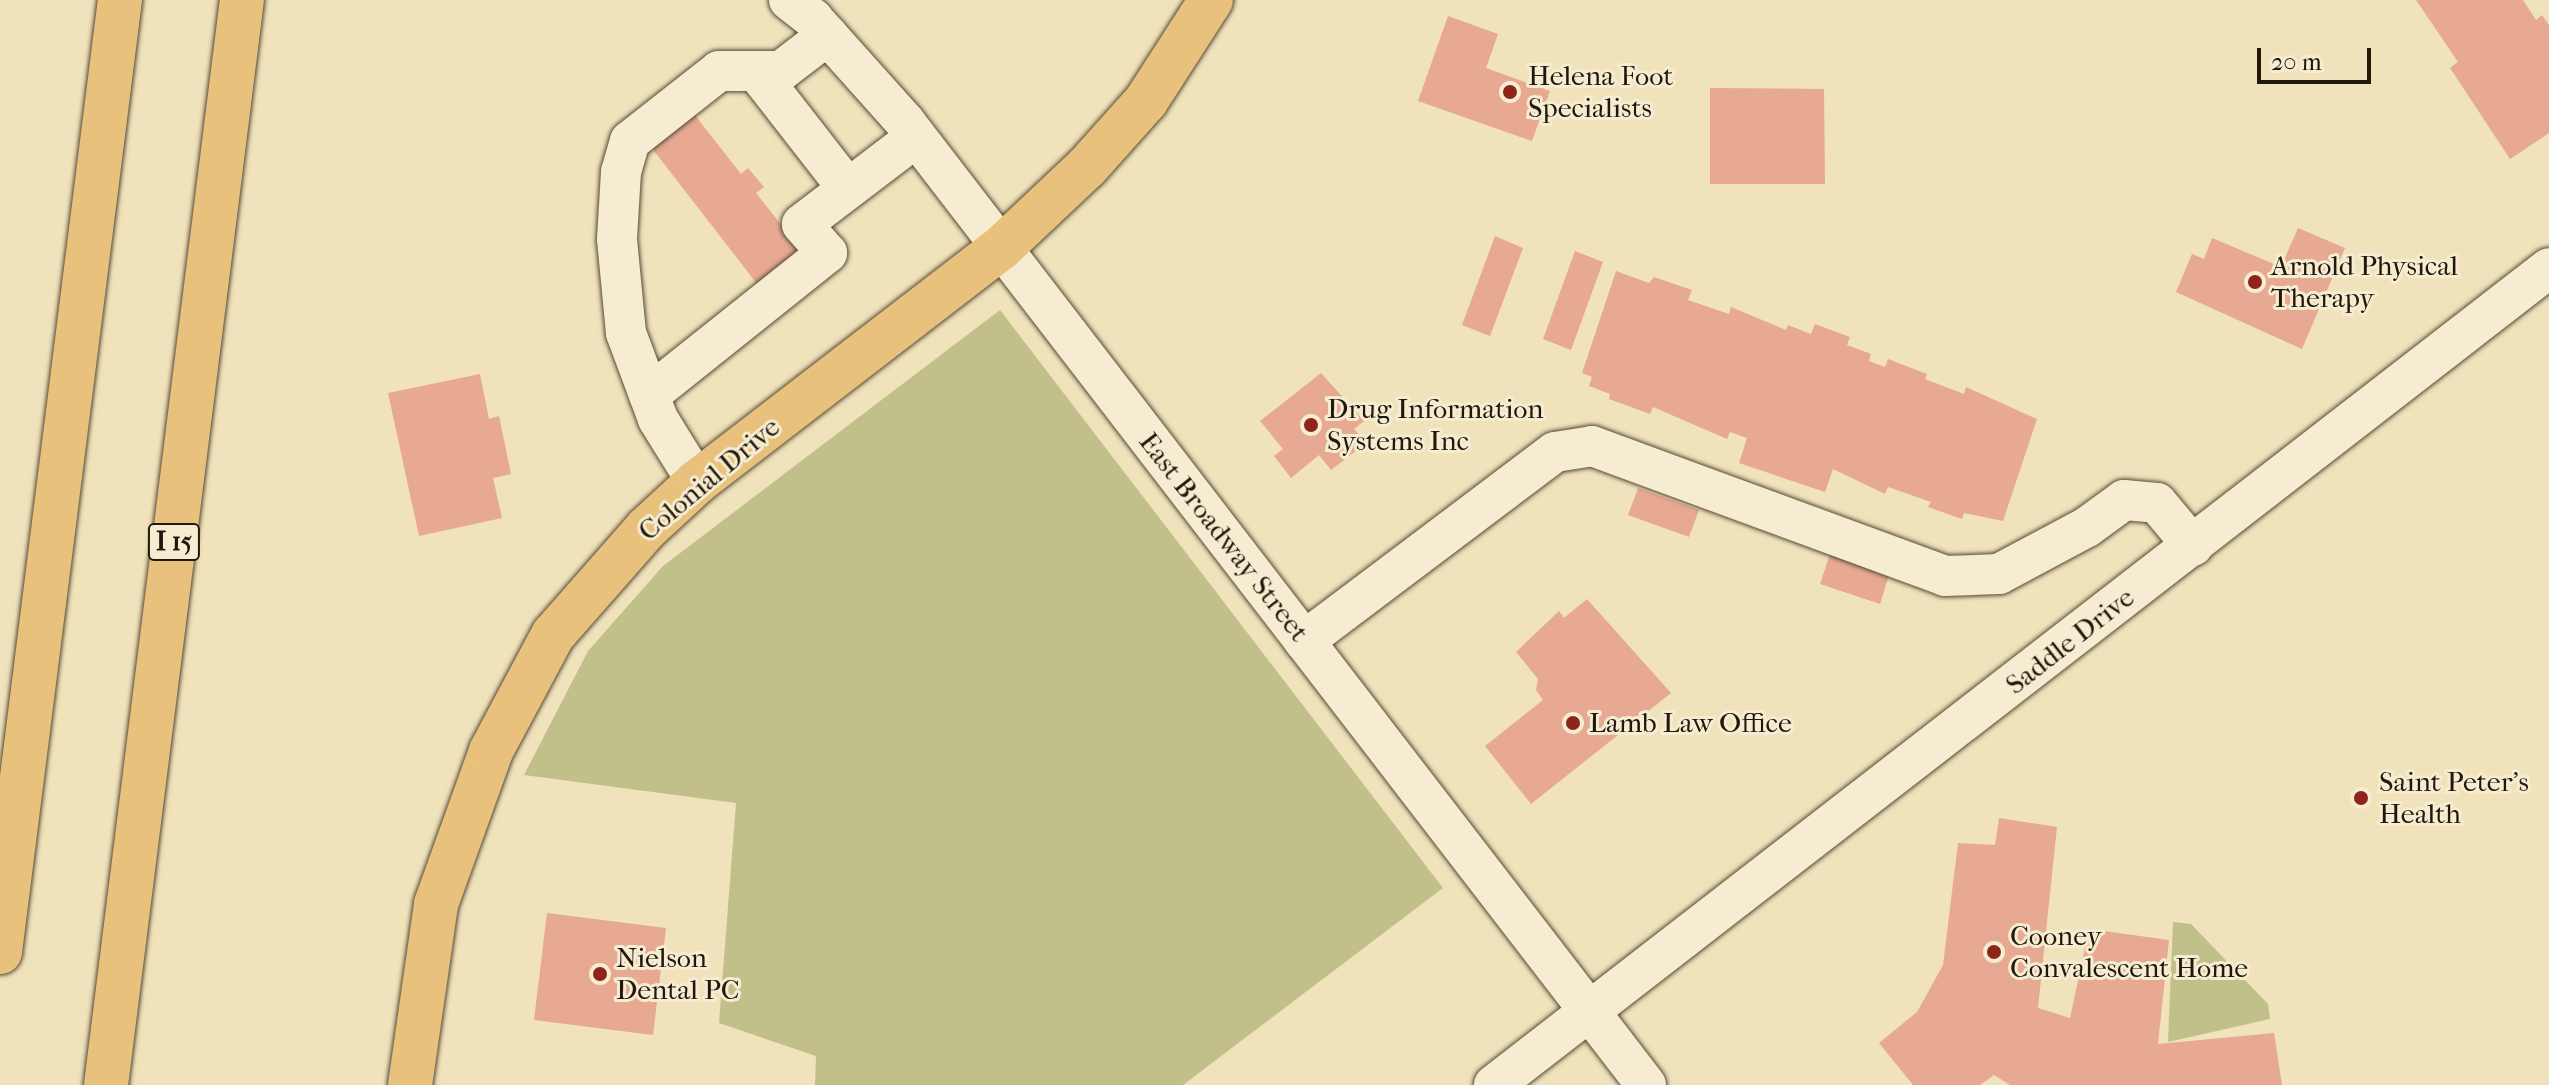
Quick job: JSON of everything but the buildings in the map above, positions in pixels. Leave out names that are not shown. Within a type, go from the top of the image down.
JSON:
[{"type":"main road","points":[[0,952],[120,0]]},
{"type":"main road","name":"I 15","points":[[106,1085],[242,0]]},
{"type":"main road","name":"Colonial Drive","points":[[410,1085],[436,904],[491,751],[553,635],[646,529],[697,482],[1001,248],[1087,167],[1146,101],[1211,0]]},
{"type":"street","name":"East Broadway Street","points":[[789,0],[828,35],[916,137],[1646,1085]]},
{"type":"street","points":[[697,482],[658,419],[626,333],[617,239],[621,172],[630,141],[719,71],[781,71],[828,35]]},
{"type":"street","points":[[757,72],[848,189]]},
{"type":"street","points":[[649,395],[827,253],[802,224],[916,137]]},
{"type":"street","name":"Saddle Drive","points":[[1494,1085],[2549,268]]},
{"type":"street","points":[[1304,641],[1555,452],[1592,446],[1945,576],[1999,574],[2087,527],[2124,500],[2157,503],[2193,546]]},
{"type":"shaded area","points":[[1000,310],[1443,888],[1183,1085],[815,1085],[816,1056],[719,1023],[736,803],[524,775],[588,651],[663,566]]},
{"type":"shaded area","points":[[2173,922],[2191,924],[2268,1004],[2270,1019],[2168,1042]]},
{"type":"place","name":"Helena Foot Specialists","points":[[1510,92]]},
{"type":"place","name":"Arnold Physical Therapy","points":[[2255,282]]},
{"type":"place","name":"Drug Information Systems Inc","points":[[1311,425]]},
{"type":"place","name":"Lamb Law Office","points":[[1573,723]]},
{"type":"place","name":"Saint Peter's Health","points":[[2361,798]]},
{"type":"place","name":"Cooney Convalescent Home","points":[[1994,952]]},
{"type":"place","name":"Nielson Dental PC","points":[[600,974]]}]
